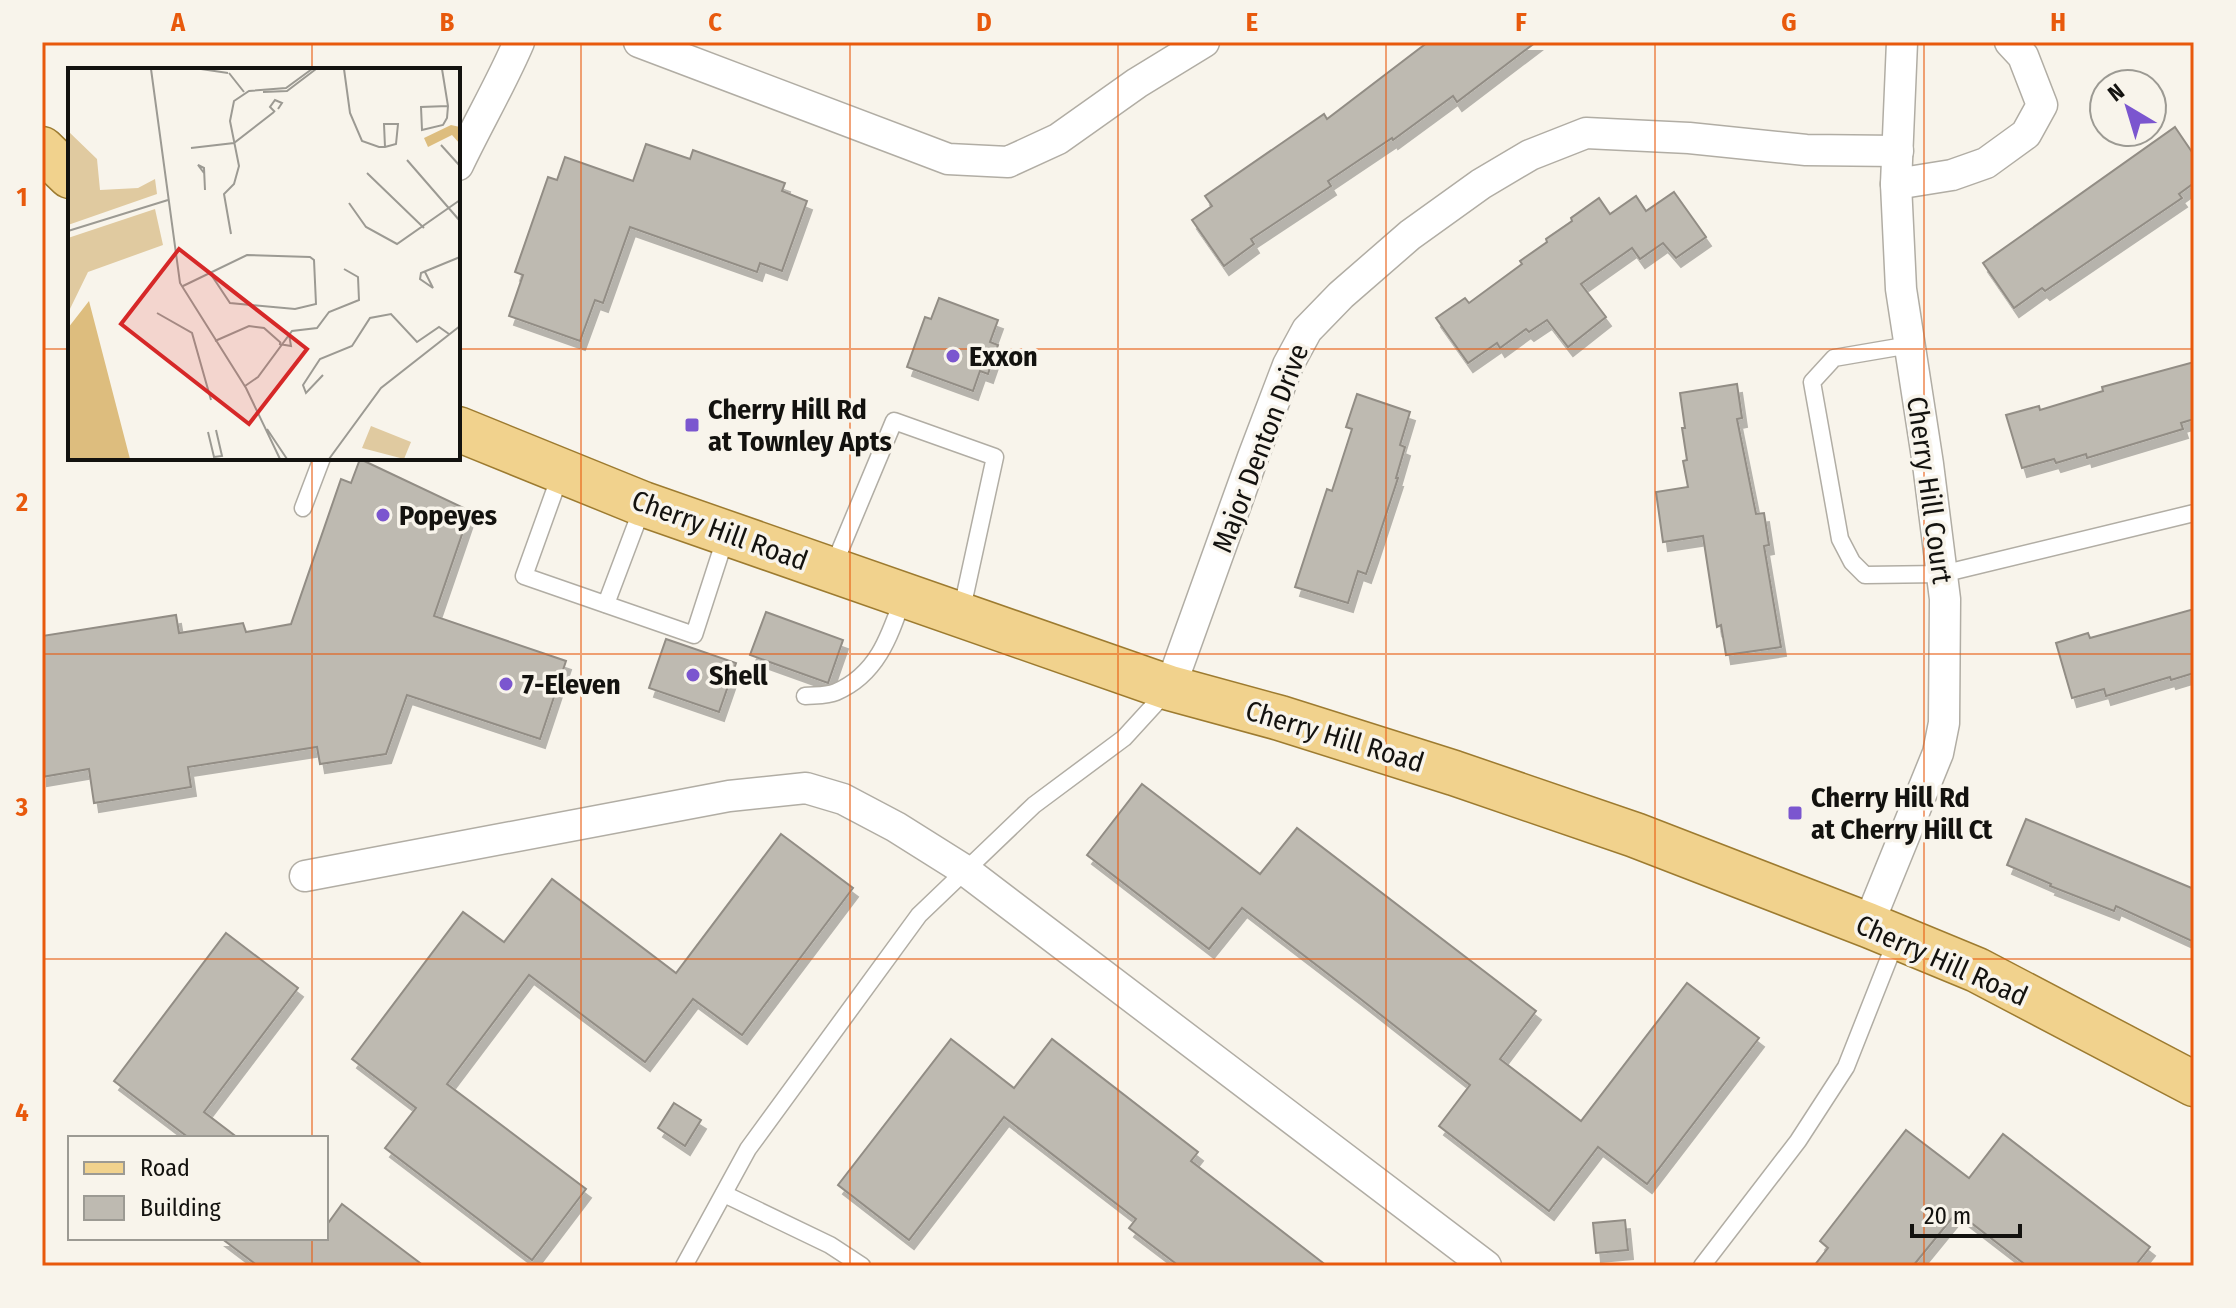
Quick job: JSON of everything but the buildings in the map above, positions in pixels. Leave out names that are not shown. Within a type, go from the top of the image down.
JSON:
[{"type":"main road","points":[[42,149],[68,174]]},
{"type":"main road","name":"Cherry Hill Road","points":[[460,430],[643,504],[1170,688],[1280,718],[1454,773],[1635,835],[1977,970],[2194,1084]]},
{"type":"street","points":[[460,161],[502,83],[519,42]]},
{"type":"street","points":[[639,42],[948,159],[1008,162],[1058,139],[1137,83],[1204,42]]},
{"type":"street","name":"Cherry Hill Court","points":[[1883,931],[1938,753],[1944,723],[1945,599],[1901,289],[1896,184],[1902,42]]},
{"type":"street","points":[[1896,184],[1952,175],[1986,163],[2026,134],[2042,105],[2023,56],[2010,42]]},
{"type":"street","name":"Major Denton Drive","points":[[1170,688],[1288,365],[1307,330],[1341,295],[1410,235],[1481,184],[1530,155],[1586,133],[1689,138],[1806,150],[1898,151]]},
{"type":"street","points":[[305,876],[729,796],[806,788],[843,799],[896,827],[966,871],[1486,1266]]},
{"type":"lane","points":[[1910,345],[1834,358],[1812,382],[1840,539],[1852,562],[1865,575],[1942,574],[2194,513]]},
{"type":"lane","points":[[832,570],[894,421],[995,457],[961,615]]},
{"type":"lane","points":[[303,508],[321,460]]},
{"type":"lane","points":[[562,472],[524,576],[694,635],[727,533]]},
{"type":"lane","points":[[606,604],[643,504]]},
{"type":"lane","points":[[805,696],[835,693],[864,675],[886,646],[904,595]]},
{"type":"lane","points":[[684,1266],[748,1149],[919,915],[1034,805],[1124,738],[1170,688]]},
{"type":"lane","points":[[1702,1266],[1798,1141],[1846,1067],[1883,931]]},
{"type":"lane","points":[[724,1194],[830,1245],[862,1266]]},
{"type":"place","name":"Exxon","points":[[953,356]]},
{"type":"place","name":"Cherry Hill Rd at Townley Apts","points":[[692,425]]},
{"type":"place","name":"Popeyes","points":[[383,515]]},
{"type":"place","name":"Shell","points":[[693,675]]},
{"type":"place","name":"7-Eleven","points":[[506,684]]},
{"type":"place","name":"Cherry Hill Rd at Cherry Hill Ct","points":[[1795,813]]}]
